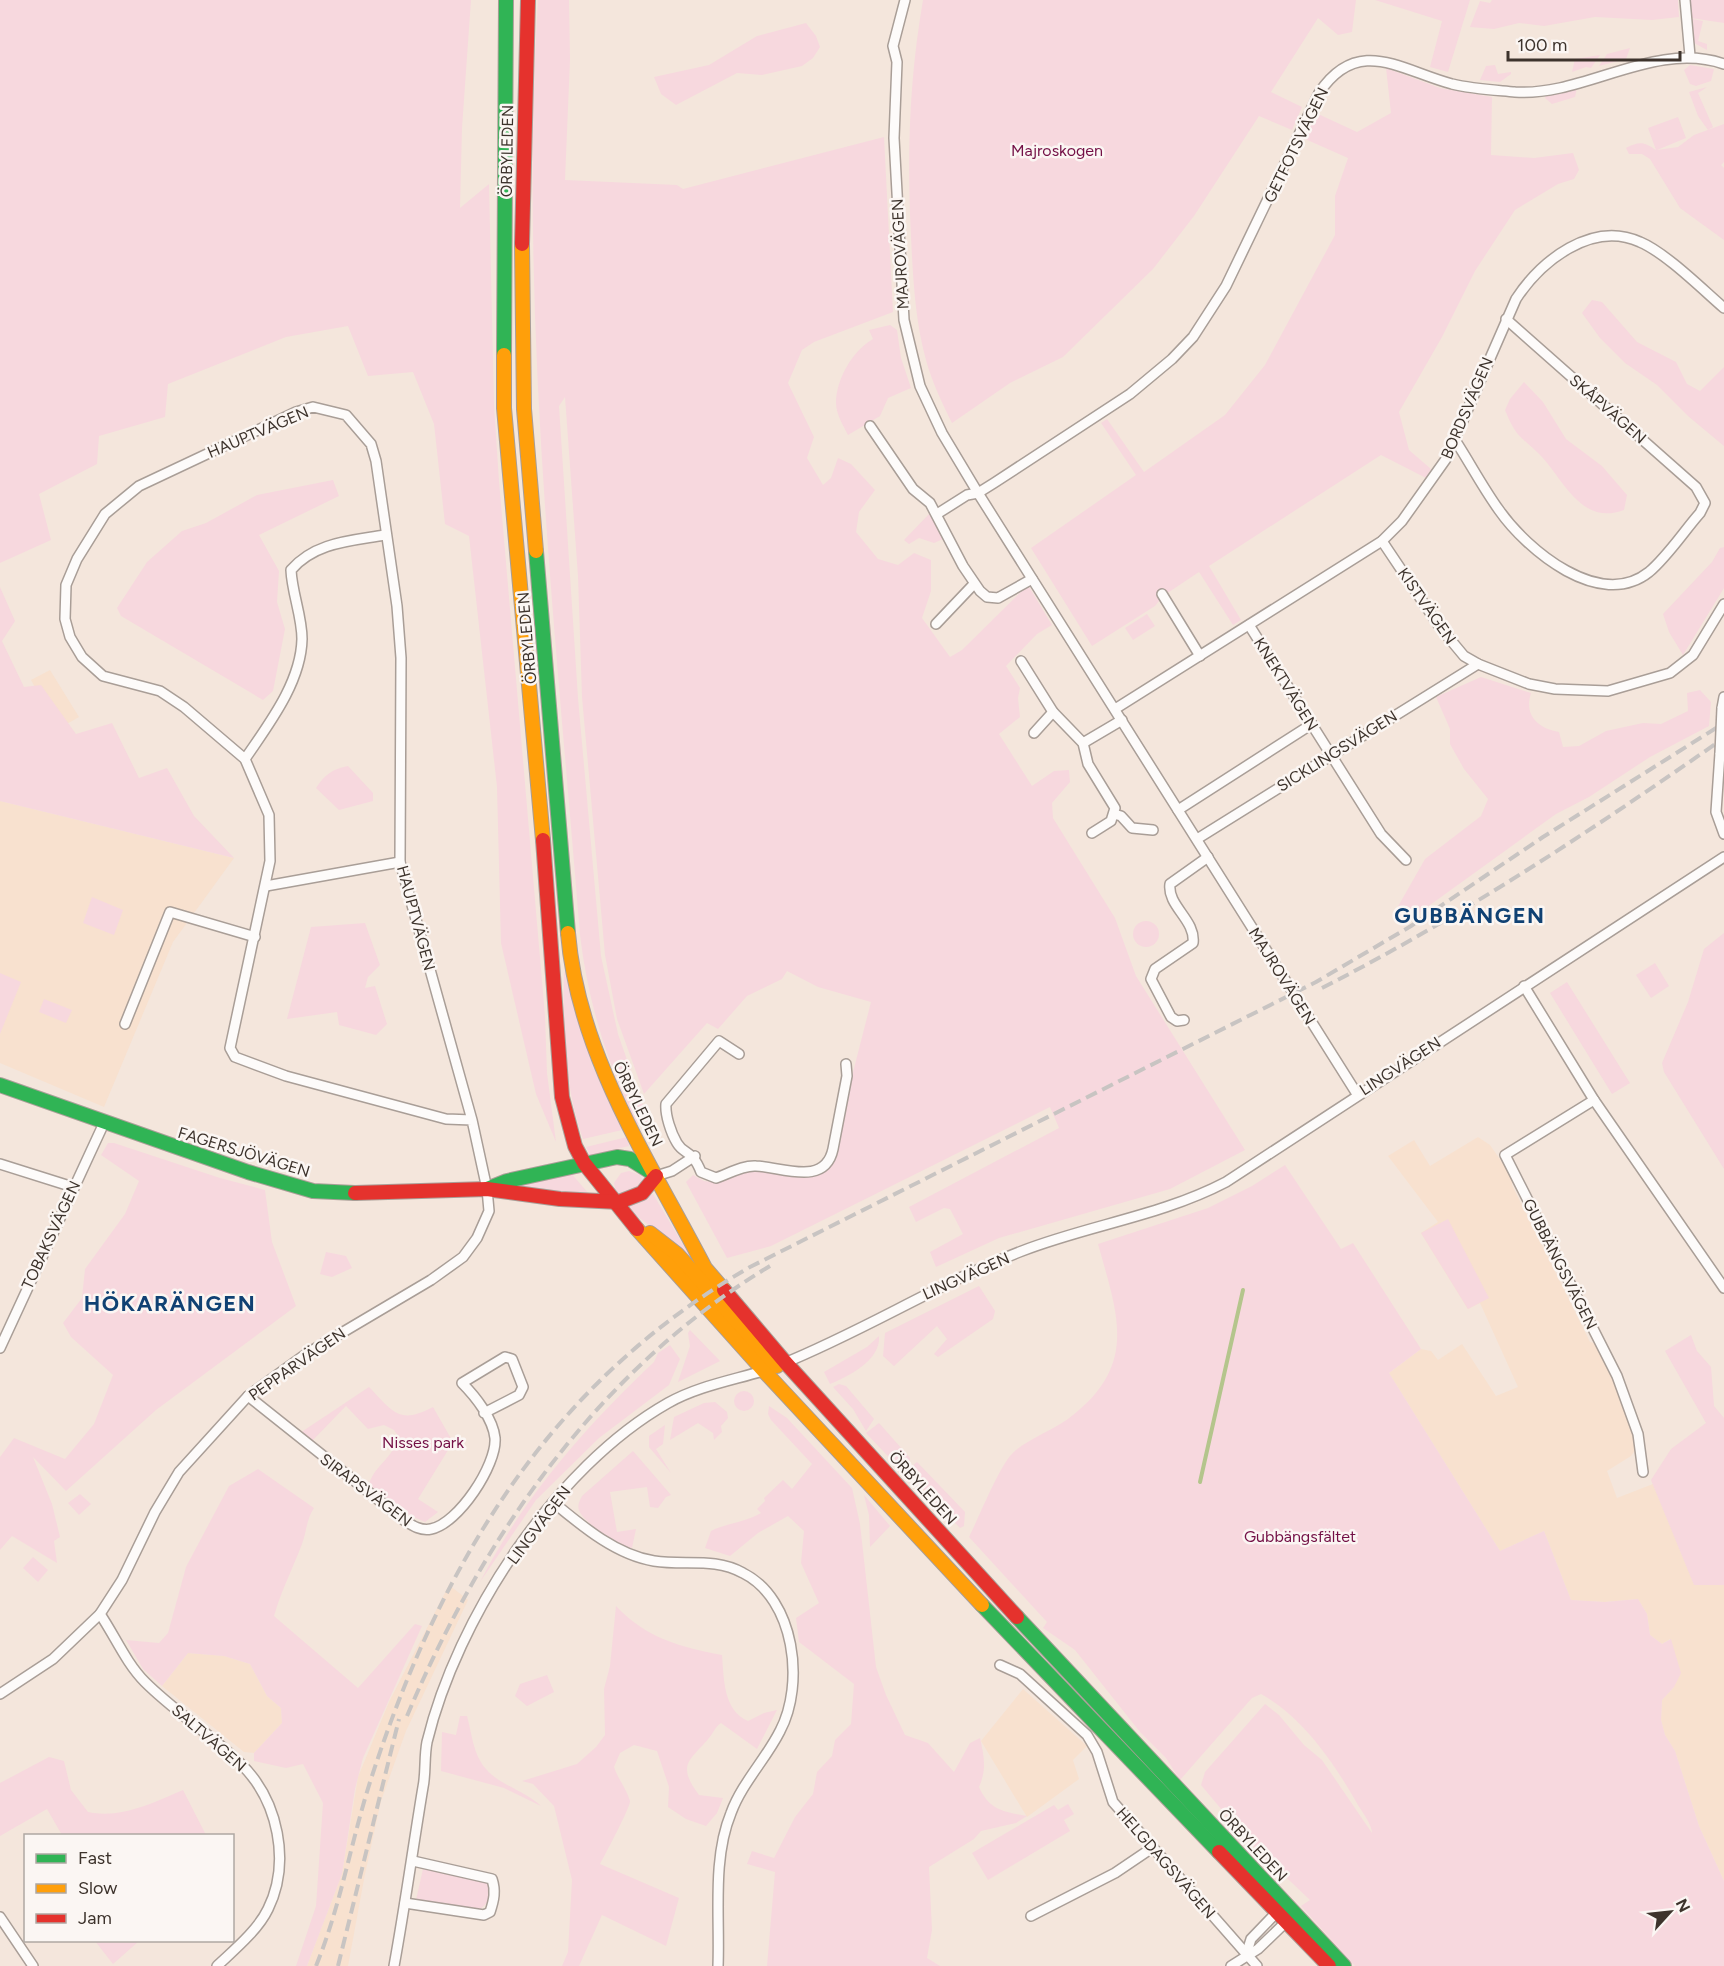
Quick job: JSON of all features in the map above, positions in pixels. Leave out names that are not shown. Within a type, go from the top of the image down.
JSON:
[{"type":"main road","name":"ÖRBYLEDEN","points":[[506,0],[504,408],[562,1096],[572,1138],[584,1163],[614,1203],[776,1366],[1046,1648],[1344,1966]]},
{"type":"main road","name":"ÖRBYLEDEN","points":[[528,0],[522,248],[524,409],[568,938],[579,995],[597,1057],[705,1268],[776,1366],[1034,1660],[1329,1966]]},
{"type":"main road","name":"FAGERSJÖVÄGEN","points":[[0,1085],[248,1173],[313,1191],[339,1194],[488,1189],[509,1195],[614,1203]]},
{"type":"main road","name":"FAGERSJÖVÄGEN","points":[[488,1189],[507,1180],[617,1157],[630,1160],[656,1176]]},
{"type":"main road","points":[[614,1203],[644,1193],[653,1184],[656,1176]]},
{"type":"street","name":"MAJROVÄGEN","points":[[905,0],[899,32],[893,46],[897,62],[894,138],[904,320],[920,386],[942,433],[978,493],[1357,1094]]},
{"type":"street","points":[[1685,0],[1690,56]]},
{"type":"street","name":"GETFOTSVÄGEN","points":[[978,493],[1130,394],[1172,359],[1193,337],[1226,286],[1318,93],[1335,73],[1356,62],[1374,60],[1452,84],[1521,92],[1556,87],[1654,62],[1690,56],[1724,64]]},
{"type":"street","name":"BORDSVÄGEN","points":[[1115,709],[1382,541],[1402,521],[1433,480],[1455,440],[1506,319],[1516,299],[1539,269],[1580,244],[1610,236],[1632,239],[1653,249],[1724,308]]},
{"type":"street","name":"SKÅPVÄGEN","points":[[1455,440],[1499,510],[1514,529],[1542,554],[1570,574],[1592,581],[1615,585],[1634,580],[1649,571],[1700,513],[1705,503],[1696,487],[1506,319]]},
{"type":"street","name":"HAUPTVÄGEN","points":[[472,1120],[434,1116],[286,1076],[235,1057],[230,1048],[266,886],[271,848],[269,815],[244,759],[184,707],[160,691],[103,676],[82,657],[70,637],[64,604],[66,585],[76,559],[105,514],[139,486],[271,423],[313,407],[346,415],[371,444],[398,606],[401,658],[400,862],[472,1120],[488,1189]]},
{"type":"street","points":[[870,426],[907,482],[930,503],[974,584],[987,597],[998,598],[1032,579]]},
{"type":"street","points":[[937,514],[967,495],[978,493]]},
{"type":"street","points":[[244,759],[281,704],[299,665],[302,638],[291,570],[302,558],[325,546],[385,535]]},
{"type":"street","name":"KISTVÄGEN","points":[[1382,541],[1452,644],[1464,656],[1478,664],[1529,684],[1555,689],[1601,691],[1632,686],[1684,665],[1703,642],[1724,604]]},
{"type":"street","points":[[936,624],[974,584]]},
{"type":"street","points":[[1162,594],[1200,656]]},
{"type":"street","name":"KNEKTVÄGEN","points":[[1249,625],[1381,834],[1407,860]]},
{"type":"street","points":[[1021,661],[1053,712],[1083,743],[1088,764],[1115,808],[1111,821],[1092,832]]},
{"type":"street","name":"SICKLINGSVÄGEN","points":[[1197,839],[1478,664]]},
{"type":"street","points":[[1724,697],[1720,753],[1722,766],[1716,812],[1724,834]]},
{"type":"street","points":[[1034,733],[1053,712]]},
{"type":"street","points":[[1083,743],[1122,720]]},
{"type":"street","points":[[1178,810],[1312,724]]},
{"type":"street","points":[[1114,814],[1121,816],[1132,828],[1153,830]]},
{"type":"street","points":[[1184,1020],[1178,1021],[1172,1017],[1151,979],[1155,969],[1193,943],[1193,932],[1171,896],[1170,884],[1208,857]]},
{"type":"street","name":"LINGVÄGEN","points":[[394,1966],[413,1862],[427,1745],[457,1651],[473,1618],[553,1502],[605,1449],[669,1402],[806,1355],[942,1286],[1024,1250],[1147,1214],[1207,1191],[1724,857]]},
{"type":"street","points":[[266,886],[400,862]]},
{"type":"street","points":[[125,1024],[170,912],[255,938]]},
{"type":"street","points":[[1524,986],[1594,1100],[1724,1288]]},
{"type":"street","points":[[739,1054],[719,1041],[666,1104],[665,1110],[677,1144],[695,1156],[701,1172],[716,1178],[756,1166],[807,1173],[825,1163],[832,1156],[847,1076],[846,1064]]},
{"type":"street","name":"GUBBÄNGSVÄGEN","points":[[1594,1100],[1505,1155],[1617,1376],[1638,1434],[1643,1472]]},
{"type":"street","name":"TOBAKSVÄGEN","points":[[0,1348],[104,1123]]},
{"type":"street","points":[[656,1176],[672,1171],[695,1156]]},
{"type":"street","points":[[0,1164],[73,1187]]},
{"type":"street","name":"PEPPARVÄGEN","points":[[0,1694],[53,1659],[100,1614],[122,1580],[155,1512],[179,1472],[248,1396],[306,1354],[431,1280],[463,1257],[477,1238],[489,1211],[488,1189]]},
{"type":"street","name":"SIRAPSVÄGEN","points":[[248,1396],[405,1521],[416,1528],[426,1530],[445,1523],[480,1484],[488,1468],[495,1440],[491,1421],[484,1413],[462,1383],[505,1357],[512,1359],[523,1387],[519,1395],[484,1413]]},
{"type":"street","points":[[553,1502],[598,1537],[639,1558],[656,1562],[716,1562],[744,1573],[757,1583],[777,1608],[787,1628],[794,1670],[790,1703],[781,1729],[731,1812],[724,1838],[719,1884],[718,1966]]},
{"type":"street","name":"SALTVÄGEN","points":[[100,1614],[143,1680],[243,1766],[260,1786],[273,1818],[279,1843],[279,1870],[268,1910],[217,1966]]},
{"type":"street","name":"HELGDAGSVÄGEN","points":[[1000,1665],[1020,1674],[1087,1735],[1097,1752],[1113,1802],[1257,1966]]},
{"type":"street","points":[[1031,1916],[1115,1873],[1152,1848]]},
{"type":"street","points":[[405,1904],[484,1916],[490,1912],[494,1901],[495,1889],[492,1879],[413,1862]]},
{"type":"street","points":[[1246,1955],[1251,1940],[1282,1916]]},
{"type":"street","points":[[1231,1966],[1258,1949],[1282,1916]]},
{"type":"street","points":[[0,1917],[33,1966]]},
{"type":"shaded area","points":[[50,670],[79,717],[58,729],[31,680]]},
{"type":"shaded area","points":[[0,801],[234,858],[173,942],[104,1107],[0,1063]]},
{"type":"shaded area","points":[[1478,1137],[1490,1145],[1513,1178],[1512,1185],[1590,1342],[1594,1343],[1614,1378],[1637,1447],[1631,1456],[1607,1471],[1617,1498],[1653,1484],[1694,1584],[1724,1585],[1724,1881],[1699,1826],[1675,1751],[1665,1735],[1661,1720],[1662,1700],[1674,1687],[1670,1639],[1662,1644],[1650,1635],[1647,1614],[1638,1599],[1605,1602],[1571,1600],[1544,1531],[1500,1551],[1389,1373],[1421,1349],[1431,1351],[1438,1360],[1462,1344],[1496,1396],[1518,1387],[1480,1303],[1468,1309],[1421,1233],[1438,1222],[1388,1156],[1414,1140],[1430,1166]]},
{"type":"shaded area","points":[[449,1585],[468,1600],[406,1731],[381,1801],[348,1966],[307,1966],[342,1874],[358,1777],[389,1702]]},
{"type":"shaded area","points":[[188,1653],[224,1656],[250,1664],[267,1696],[281,1708],[282,1723],[254,1753],[244,1752],[162,1686]]},
{"type":"shaded area","points":[[1023,1689],[1087,1746],[1073,1760],[1079,1779],[1027,1817],[981,1741]]},
{"type":"green space","points":[[0,0],[471,0],[462,128],[460,208],[489,184],[494,406],[499,481],[545,1016],[547,1073],[556,1142],[536,1094],[501,943],[497,787],[469,536],[445,524],[434,424],[413,372],[368,376],[348,326],[286,337],[168,384],[165,417],[99,436],[97,464],[39,494],[51,540],[0,563]]},
{"type":"green space","points":[[538,0],[569,0],[570,60],[565,180],[677,185],[683,189],[884,137],[893,312],[814,342],[802,350],[788,383],[814,437],[807,458],[823,485],[831,478],[838,458],[851,464],[875,490],[859,512],[856,532],[878,559],[898,565],[914,553],[931,560],[931,591],[922,618],[950,657],[962,650],[1028,585],[1052,625],[1037,634],[1006,666],[1020,688],[1018,698],[1020,717],[999,734],[1032,786],[1054,771],[1069,770],[1070,782],[1052,803],[1053,818],[1115,918],[1136,976],[1245,1150],[1170,1189],[999,1238],[936,1267],[930,1252],[963,1234],[950,1209],[944,1208],[916,1222],[909,1207],[1059,1128],[1050,1107],[771,1246],[727,1258],[686,1182],[693,1175],[704,1181],[713,1182],[748,1170],[797,1176],[830,1162],[871,1002],[818,987],[787,971],[782,979],[747,996],[718,1029],[707,1023],[644,1094],[617,1019],[605,955],[582,697],[578,576],[565,397],[559,406],[578,698],[601,956],[618,1034],[648,1120],[647,1124],[637,1124],[600,1032],[588,984],[580,935],[542,468],[536,351],[533,117]]},
{"type":"green space","name":"Majroskogen","points":[[923,0],[1356,0],[1352,32],[1338,35],[1318,18],[1271,92],[1302,107],[1292,130],[1259,116],[1194,216],[1153,269],[1063,357],[1010,383],[952,423],[934,384],[922,345],[913,268],[909,177],[910,118]]},
{"type":"green space","points":[[1375,0],[1470,0],[1448,72],[1430,67],[1442,21]]},
{"type":"green space","points":[[1492,0],[1678,0],[1679,17],[1652,20],[1595,17],[1544,26],[1519,23],[1494,29],[1470,27],[1480,1],[1490,3]]},
{"type":"green space","points":[[1689,0],[1724,0],[1724,23],[1691,18]]},
{"type":"green space","points":[[1692,19],[1703,21],[1698,41],[1707,44],[1707,50],[1694,43]]},
{"type":"green space","points":[[806,23],[816,36],[820,47],[813,58],[802,66],[762,75],[737,73],[676,105],[661,94],[654,77],[709,65],[757,36]]},
{"type":"green space","points":[[1630,48],[1626,59],[1599,66],[1607,54]]},
{"type":"green space","points":[[1600,55],[1591,68],[1586,67],[1572,72],[1575,59]]},
{"type":"green space","points":[[1495,65],[1498,74],[1511,72],[1511,74],[1500,82],[1480,80],[1486,66]]},
{"type":"green space","points":[[1690,65],[1714,69],[1711,81],[1696,86],[1690,84],[1684,70]]},
{"type":"green space","points":[[1386,68],[1440,88],[1492,97],[1491,155],[1534,158],[1573,153],[1579,170],[1574,179],[1558,184],[1515,210],[1475,271],[1442,337],[1399,412],[1409,450],[1431,469],[1426,478],[1381,455],[1209,566],[1241,620],[1233,625],[1199,572],[1163,596],[1155,606],[1092,646],[1031,548],[1136,475],[1101,423],[1107,419],[1144,472],[1225,415],[1265,365],[1335,235],[1335,196],[1348,158],[1305,139],[1316,113],[1357,132],[1391,113]]},
{"type":"green space","points":[[1707,87],[1698,93],[1713,127],[1708,130],[1698,116],[1689,92]]},
{"type":"green space","points":[[1577,88],[1575,97],[1552,104],[1545,98],[1546,96]]},
{"type":"green space","points":[[1678,117],[1686,138],[1657,150],[1678,147],[1694,135],[1724,124],[1724,162],[1721,165],[1724,168],[1724,240],[1680,208],[1650,159],[1642,154],[1629,154],[1626,148],[1642,143],[1656,150],[1648,128]]},
{"type":"green space","points":[[1592,300],[1602,302],[1637,342],[1676,362],[1687,384],[1700,391],[1724,367],[1724,446],[1688,416],[1657,385],[1625,363],[1600,338],[1582,313]]},
{"type":"green space","points":[[890,325],[897,330],[901,358],[911,388],[888,398],[880,416],[848,435],[836,407],[842,376],[852,358],[873,339],[869,330]]},
{"type":"green space","points":[[1524,382],[1543,402],[1566,439],[1602,466],[1627,495],[1624,510],[1609,513],[1597,512],[1585,507],[1567,489],[1542,457],[1520,437],[1505,410],[1510,399]]},
{"type":"green space","points":[[333,480],[339,496],[259,535],[279,571],[277,602],[285,629],[273,691],[263,700],[121,616],[117,608],[147,562],[182,531],[206,523],[257,495]]},
{"type":"green space","points":[[931,512],[943,539],[934,543],[919,538],[909,544],[904,540]]},
{"type":"green space","points":[[1724,547],[1724,588],[1683,655],[1669,632],[1663,614],[1712,562],[1720,548]]},
{"type":"green space","points":[[0,587],[15,621],[2,641],[24,687],[41,685],[76,734],[112,723],[139,778],[167,768],[194,816],[234,858],[0,801]]},
{"type":"green space","points":[[1147,614],[1155,626],[1133,640],[1125,628]]},
{"type":"green space","points":[[1481,677],[1531,693],[1529,708],[1531,714],[1539,724],[1559,732],[1563,747],[1579,746],[1606,731],[1643,723],[1661,724],[1688,711],[1687,693],[1700,690],[1711,702],[1709,726],[1650,757],[1589,797],[1556,814],[1405,923],[1396,910],[1425,859],[1481,816],[1488,799],[1464,769],[1450,744],[1450,729],[1436,697]]},
{"type":"green space","points":[[348,766],[373,793],[373,801],[339,810],[316,788],[330,773]]},
{"type":"green space","points":[[92,897],[123,910],[114,935],[83,923]]},
{"type":"green space","points":[[1146,921],[1155,925],[1159,934],[1155,943],[1146,947],[1137,943],[1133,934],[1137,925]]},
{"type":"green space","points":[[365,923],[380,965],[368,977],[365,988],[375,986],[387,1024],[376,1035],[339,1025],[337,1012],[287,1019],[311,927]]},
{"type":"green space","points":[[1724,933],[1724,1169],[1664,1072],[1662,1063],[1688,1002],[1704,949]]},
{"type":"green space","points":[[1655,963],[1669,986],[1651,998],[1636,975]]},
{"type":"green space","points":[[564,971],[593,1067],[622,1130],[583,1139],[568,1077]]},
{"type":"green space","points":[[0,973],[21,982],[0,1034]]},
{"type":"green space","points":[[1567,982],[1630,1083],[1612,1094],[1550,993]]},
{"type":"green space","points":[[44,999],[72,1010],[66,1023],[39,1012]]},
{"type":"green space","points":[[627,1137],[629,1146],[590,1155],[586,1147]]},
{"type":"green space","points":[[108,1143],[265,1190],[272,1242],[296,1306],[156,1410],[66,1491],[33,1457],[52,1504],[60,1537],[54,1541],[57,1563],[12,1536],[0,1550],[0,1457],[14,1438],[65,1459],[94,1424],[113,1375],[71,1337],[63,1323],[82,1298],[85,1269],[125,1214],[139,1181],[101,1155]]},
{"type":"green space","name":"Gubbängsfältet","points":[[1285,1165],[1341,1249],[1353,1243],[1421,1349],[1389,1373],[1500,1551],[1544,1531],[1571,1600],[1605,1602],[1638,1599],[1647,1614],[1650,1635],[1662,1644],[1671,1639],[1681,1673],[1674,1687],[1662,1700],[1661,1720],[1665,1735],[1675,1751],[1699,1826],[1724,1881],[1724,1966],[1355,1966],[1301,1906],[1310,1900],[1248,1841],[1201,1785],[1205,1772],[1265,1704],[1279,1715],[1304,1745],[1322,1760],[1372,1833],[1371,1826],[1339,1773],[1317,1743],[1291,1716],[1261,1694],[1252,1698],[1180,1780],[1166,1758],[1140,1732],[1075,1650],[1043,1628],[1047,1622],[969,1537],[1010,1456],[1022,1446],[1068,1419],[1090,1399],[1105,1379],[1114,1359],[1117,1339],[1116,1317],[1098,1244],[1208,1208],[1252,1186]]},
{"type":"green space","points":[[629,1171],[640,1175],[645,1184],[644,1187],[622,1196],[616,1193],[614,1183],[621,1173]]},
{"type":"green space","points":[[570,1172],[589,1194],[514,1189],[513,1184]]},
{"type":"green space","points":[[653,1194],[694,1263],[672,1242],[630,1211],[628,1206]]},
{"type":"green space","points":[[1448,1219],[1489,1298],[1468,1309],[1421,1233]]},
{"type":"green space","points":[[326,1252],[346,1256],[352,1268],[332,1277],[320,1274]]},
{"type":"green space","points":[[979,1286],[995,1311],[993,1319],[938,1357],[934,1354],[947,1339],[937,1326],[894,1366],[883,1356],[885,1333]]},
{"type":"green space","points":[[690,1330],[720,1361],[678,1382],[690,1346],[688,1333]]},
{"type":"green space","points":[[1691,1335],[1697,1351],[1711,1367],[1714,1406],[1724,1418],[1724,1585],[1694,1585],[1651,1480],[1671,1449],[1706,1423],[1665,1351]]},
{"type":"green space","points":[[879,1336],[878,1345],[869,1360],[854,1372],[830,1384],[824,1372],[867,1347]]},
{"type":"green space","points":[[670,1345],[680,1359],[669,1385],[599,1438],[536,1500],[480,1582],[516,1521],[558,1464],[604,1412],[654,1362],[658,1353]]},
{"type":"green space","points":[[839,1384],[846,1386],[874,1419],[866,1431],[853,1409],[833,1387]]},
{"type":"green space","name":"Nisses park","points":[[369,1387],[397,1413],[412,1415],[433,1407],[453,1442],[418,1499],[438,1512],[425,1522],[407,1514],[369,1485],[371,1478],[396,1444],[398,1436],[394,1430],[384,1425],[368,1429],[346,1406],[312,1441],[300,1433]]},
{"type":"green space","points":[[744,1391],[751,1394],[754,1401],[751,1408],[744,1411],[737,1408],[734,1401],[737,1394]]},
{"type":"green space","points":[[715,1402],[727,1412],[728,1418],[721,1426],[722,1432],[714,1440],[713,1433],[698,1423],[670,1440],[674,1417],[704,1403]]},
{"type":"green space","points":[[769,1406],[787,1418],[852,1488],[860,1524],[876,1667],[905,1735],[928,1743],[954,1772],[970,1743],[980,1738],[984,1768],[979,1787],[983,1795],[998,1809],[1027,1816],[1016,1823],[981,1831],[974,1839],[929,1867],[932,1930],[927,1958],[940,1966],[767,1966],[775,1872],[747,1864],[752,1851],[774,1858],[795,1817],[813,1794],[817,1772],[832,1756],[835,1740],[851,1724],[854,1684],[799,1642],[796,1618],[819,1603],[801,1563],[804,1531],[788,1516],[758,1533],[730,1556],[705,1548],[711,1531],[761,1513],[757,1509],[765,1501],[764,1498],[783,1480],[792,1489],[812,1464],[771,1420],[768,1414]]},
{"type":"green space","points":[[879,1423],[910,1458],[910,1462],[900,1469],[866,1433]]},
{"type":"green space","points":[[665,1425],[663,1444],[656,1449],[671,1473],[649,1447],[649,1436]]},
{"type":"green space","points":[[633,1451],[671,1495],[666,1497],[658,1508],[650,1507],[647,1487],[610,1492],[617,1532],[636,1529],[632,1548],[597,1530],[585,1519],[578,1507],[582,1496]]},
{"type":"green space","points":[[917,1462],[965,1512],[964,1526],[960,1528],[906,1471]]},
{"type":"green space","points":[[258,1469],[314,1508],[274,1616],[358,1688],[415,1624],[422,1626],[363,1758],[355,1789],[342,1874],[307,1966],[296,1966],[316,1906],[323,1803],[303,1764],[286,1768],[254,1761],[254,1753],[282,1723],[281,1708],[267,1696],[250,1664],[224,1656],[188,1653],[162,1686],[143,1669],[126,1640],[159,1643],[168,1633],[186,1567],[229,1486]]},
{"type":"green space","points":[[80,1494],[91,1504],[79,1515],[68,1503]]},
{"type":"green space","points":[[864,1495],[890,1526],[870,1547],[869,1515]]},
{"type":"green space","points":[[33,1557],[48,1570],[38,1582],[23,1568]]},
{"type":"green space","points":[[616,1606],[639,1626],[665,1640],[722,1655],[726,1693],[729,1702],[740,1716],[748,1721],[764,1713],[777,1710],[757,1749],[721,1723],[691,1758],[687,1769],[688,1776],[699,1795],[723,1798],[717,1813],[706,1826],[686,1819],[668,1807],[669,1787],[657,1751],[634,1745],[620,1753],[614,1767],[630,1801],[600,1864],[679,1898],[666,1946],[602,1915],[579,1966],[562,1966],[568,1952],[572,1880],[554,1806],[533,1784],[522,1781],[577,1764],[596,1747],[605,1735],[604,1689],[610,1666]]},
{"type":"green space","points":[[547,1675],[554,1692],[527,1706],[515,1696],[520,1684]]},
{"type":"green space","points":[[460,1716],[467,1716],[476,1750],[486,1769],[497,1779],[541,1806],[504,1788],[441,1771],[442,1732],[456,1735]]},
{"type":"green space","points":[[49,1757],[64,1761],[71,1790],[88,1812],[100,1814],[124,1812],[148,1805],[183,1790],[205,1834],[61,1834],[47,1809],[0,1836],[0,1783]]},
{"type":"green space","points":[[1068,1804],[1074,1814],[1064,1820],[1070,1831],[988,1880],[972,1853],[1054,1805],[1058,1810]]},
{"type":"green space","points":[[423,1869],[486,1879],[490,1886],[488,1902],[477,1912],[416,1900]]},
{"type":"green space","points":[[96,1942],[138,1942],[113,1964]]},
{"type":"waterway","points":[[1200,1482],[1243,1290]]},
{"type":"railway","points":[[316,1966],[332,1920],[371,1779],[399,1700],[432,1624],[469,1552],[512,1485],[561,1423],[616,1365],[679,1313],[750,1267],[1316,982],[1411,926],[1543,837],[1724,723]]},
{"type":"railway","points":[[1322,988],[1426,931],[1528,870],[1724,738]]},
{"type":"railway","points":[[407,1716],[437,1649],[472,1584],[510,1521],[553,1462],[600,1406],[652,1354],[709,1307],[770,1266]]},
{"type":"railway","points":[[338,1966],[399,1719]]},
{"type":"traffic: fast","points":[[504,355],[506,0]]},
{"type":"traffic: fast","points":[[536,551],[568,933]]},
{"type":"traffic: fast","points":[[0,1085],[248,1172],[313,1191],[355,1193]]},
{"type":"traffic: fast","points":[[487,1189],[507,1181],[617,1157],[630,1159],[654,1174]]},
{"type":"traffic: fast","points":[[982,1605],[1219,1852]]},
{"type":"traffic: fast","points":[[1017,1617],[1344,1966]]},
{"type":"traffic: slow","points":[[522,244],[524,409],[536,551]]},
{"type":"traffic: slow","points":[[504,355],[504,408],[543,840]]},
{"type":"traffic: slow","points":[[568,933],[575,978],[586,1022],[601,1065],[640,1148],[705,1268],[724,1290]]},
{"type":"traffic: slow","points":[[637,1229],[764,1371],[982,1605]]},
{"type":"traffic: slow","points":[[650,1233],[677,1254],[777,1366]]},
{"type":"traffic: jam","points":[[522,244],[528,0]]},
{"type":"traffic: jam","points":[[543,840],[562,1097],[575,1146],[584,1163],[637,1229]]},
{"type":"traffic: jam","points":[[355,1193],[487,1189],[560,1199],[619,1202],[642,1193],[656,1176]]},
{"type":"traffic: jam","points":[[724,1290],[785,1362],[1017,1617]]},
{"type":"traffic: jam","points":[[1219,1852],[1329,1966]]},
{"type":"district","name":"GUBBÄNGEN","points":[[1470,915]]},
{"type":"district","name":"HÖKARÄNGEN","points":[[170,1303]]}]
